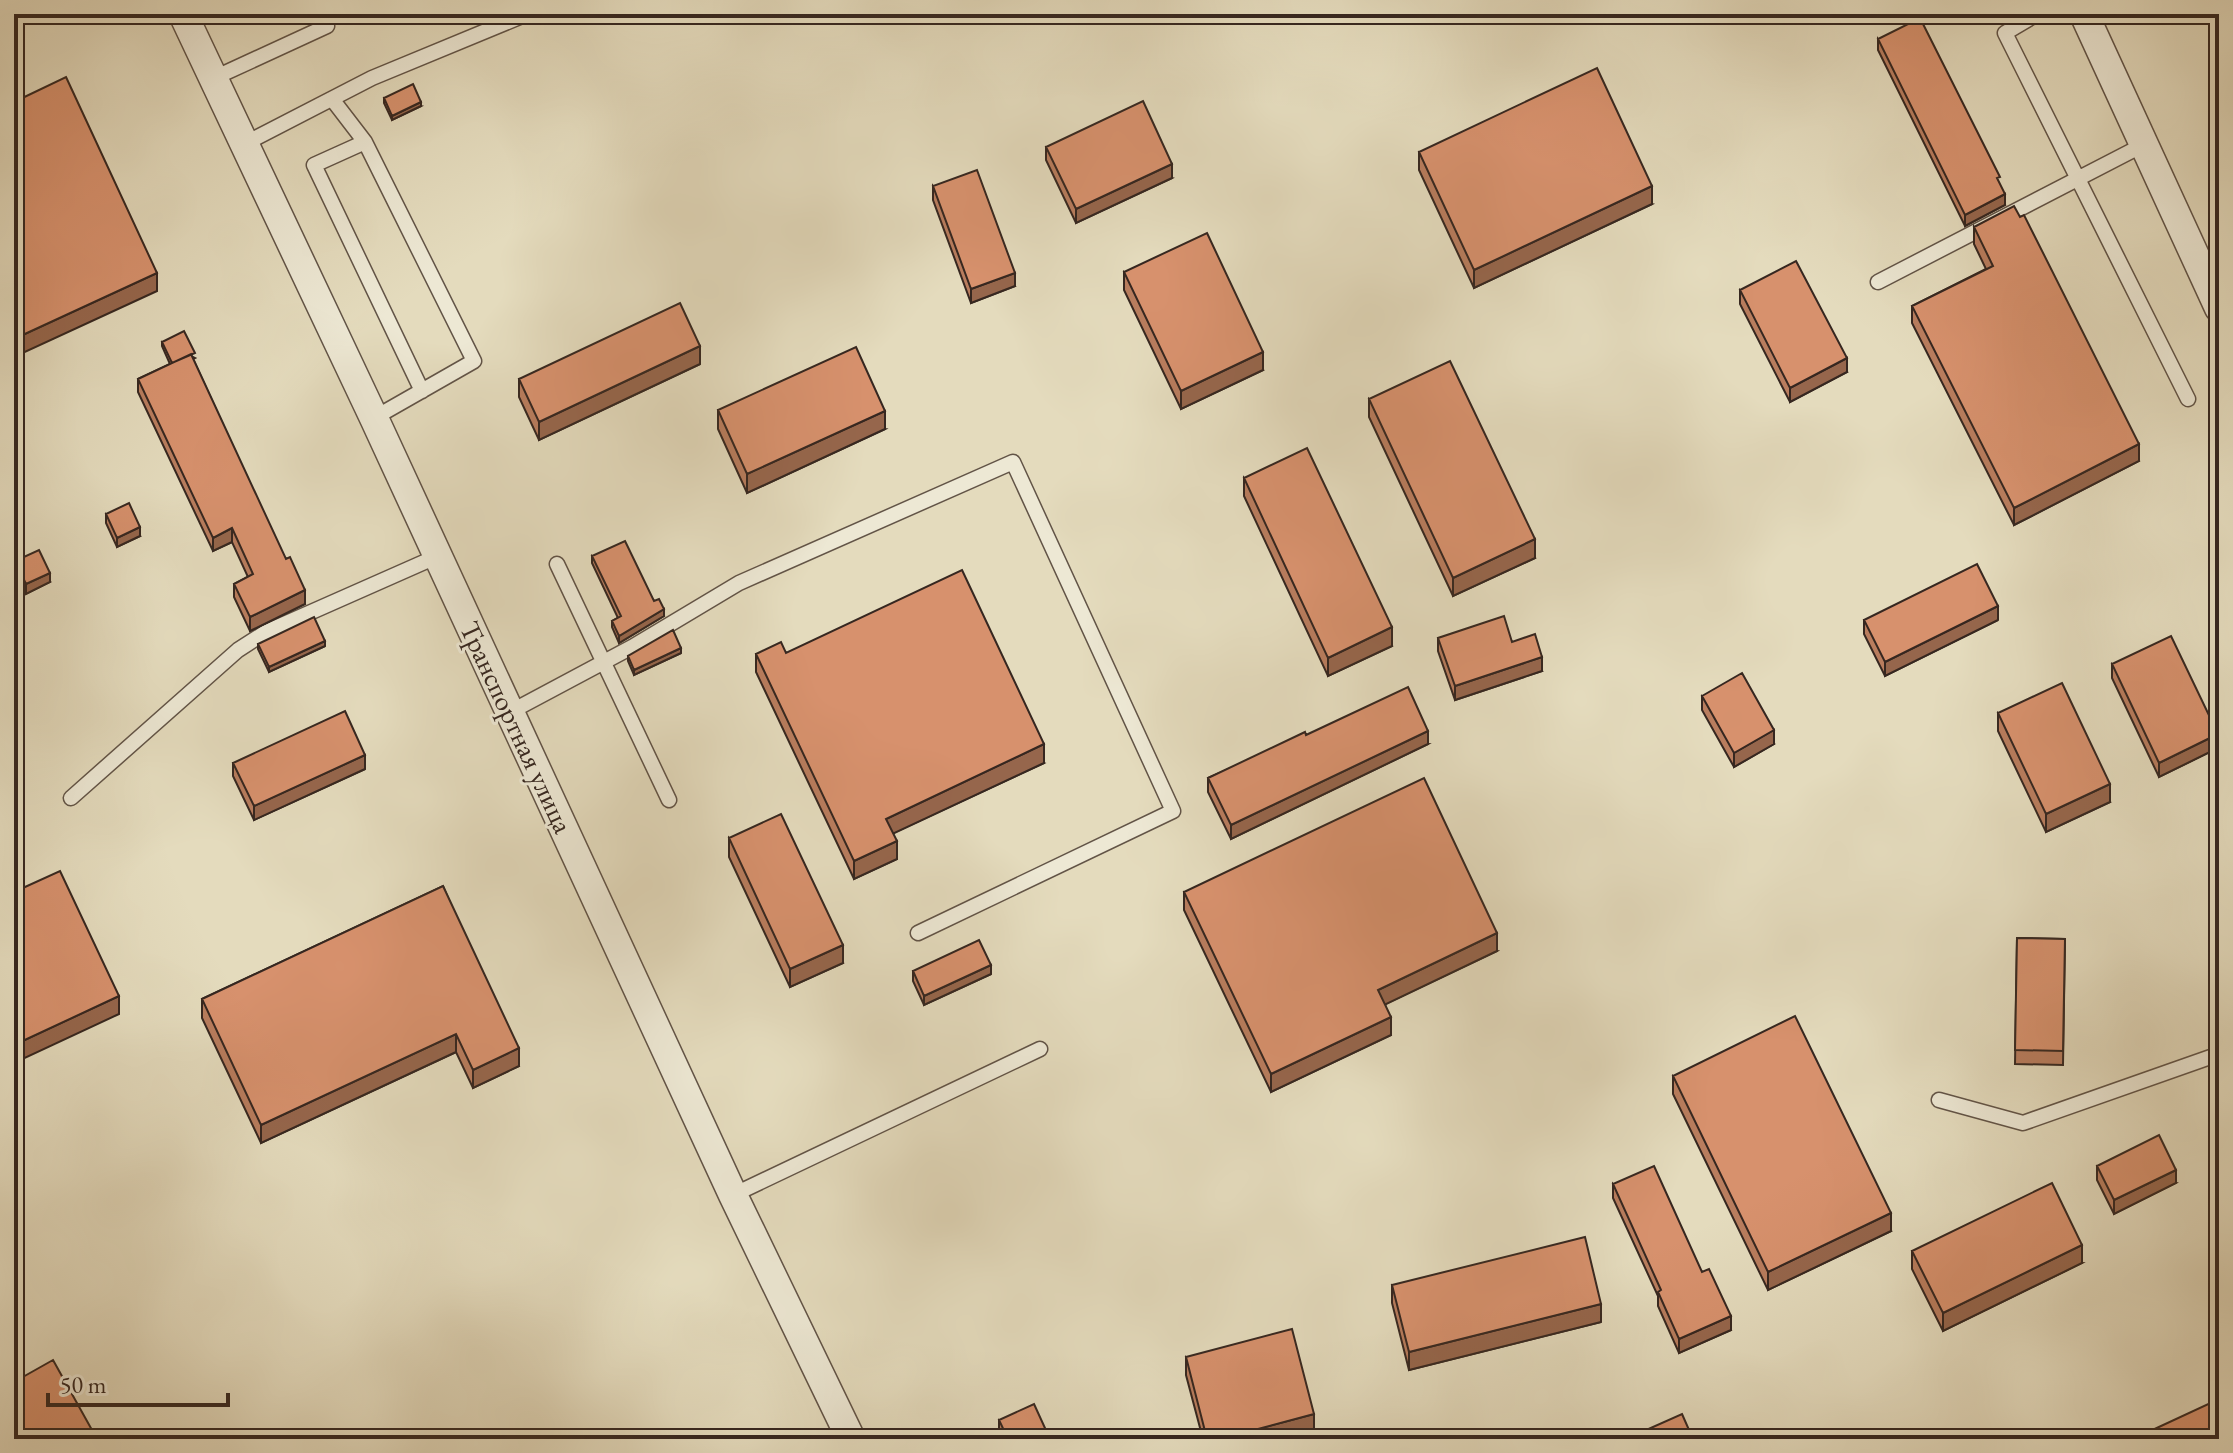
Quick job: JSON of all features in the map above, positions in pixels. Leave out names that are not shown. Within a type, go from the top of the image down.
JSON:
[{"type":"street","name":"Транспортная улица","points":[[183,14],[246,143],[733,1195],[851,1439]]},
{"type":"street","points":[[2084,14],[2219,308]]},
{"type":"lane","points":[[214,78],[327,26],[322,14]]},
{"type":"lane","points":[[246,143],[372,78],[527,14]]},
{"type":"lane","points":[[2037,14],[2005,33],[2188,399]]},
{"type":"lane","points":[[332,99],[365,142],[474,361],[374,418]]},
{"type":"lane","points":[[365,142],[314,165],[422,391]]},
{"type":"lane","points":[[1878,282],[2145,144]]},
{"type":"lane","points":[[510,712],[604,663],[739,583],[1013,462],[1173,811],[918,933]]},
{"type":"lane","points":[[71,798],[238,650],[266,632],[438,556]]},
{"type":"lane","points":[[557,564],[669,800]]},
{"type":"lane","points":[[733,1195],[1040,1049]]},
{"type":"lane","points":[[1939,1100],[2023,1123],[2219,1054]]},
{"type":"building","points":[[1920,18],[2000,177],[1997,178],[2005,194],[1965,215],[1878,39]]},
{"type":"building","points":[[1597,68],[1652,186],[1474,270],[1419,152]]},
{"type":"building","points":[[66,77],[157,273],[14,339],[14,102]]},
{"type":"building","points":[[413,84],[421,102],[392,116],[384,98]]},
{"type":"building","points":[[1143,101],[1172,164],[1076,209],[1046,147]]},
{"type":"building","points":[[977,170],[1015,273],[971,289],[933,186]]},
{"type":"building","points":[[2014,206],[2020,217],[2024,215],[2139,444],[2014,508],[1912,306],[1993,266],[1974,227]]},
{"type":"building","points":[[1207,233],[1263,352],[1181,391],[1124,272]]},
{"type":"building","points":[[1796,261],[1847,358],[1790,388],[1740,290]]},
{"type":"building","points":[[680,303],[700,346],[539,422],[519,379]]},
{"type":"building","points":[[184,331],[195,353],[172,363],[162,342]]},
{"type":"building","points":[[856,347],[885,411],[747,474],[718,410]]},
{"type":"building","points":[[191,354],[286,559],[290,557],[305,590],[250,617],[234,584],[253,574],[232,528],[213,538],[138,379]]},
{"type":"building","points":[[1450,361],[1535,539],[1453,578],[1369,399]]},
{"type":"building","points":[[1307,448],[1392,627],[1328,658],[1244,478]]},
{"type":"building","points":[[129,503],[140,527],[117,538],[106,514]]},
{"type":"building","points":[[625,541],[654,601],[659,599],[664,609],[619,636],[612,621],[621,616],[592,556]]},
{"type":"building","points":[[39,550],[50,573],[26,584],[15,561]]},
{"type":"building","points":[[1977,564],[1998,606],[1885,662],[1864,620]]},
{"type":"building","points":[[962,570],[1044,744],[886,819],[897,841],[854,861],[756,654],[781,642],[786,653]]},
{"type":"building","points":[[1504,616],[1512,642],[1535,634],[1542,657],[1455,686],[1438,638]]},
{"type":"building","points":[[314,617],[325,641],[269,667],[258,644]]},
{"type":"building","points":[[673,630],[681,648],[634,670],[628,656]]},
{"type":"building","points":[[2171,636],[2218,734],[2159,763],[2112,664]]},
{"type":"building","points":[[1742,673],[1774,730],[1734,753],[1702,696]]},
{"type":"building","points":[[2062,683],[2110,784],[2046,814],[1998,713]]},
{"type":"building","points":[[1408,687],[1428,731],[1231,825],[1208,778]]},
{"type":"building","points":[[345,711],[365,755],[254,806],[233,763]]},
{"type":"building","points":[[1424,778],[1497,933],[1378,990],[1391,1017],[1271,1074],[1184,892]]},
{"type":"building","points":[[781,814],[843,945],[790,969],[729,838]]},
{"type":"building","points":[[60,871],[119,996],[14,1045],[14,892]]},
{"type":"building","points":[[443,886],[519,1048],[473,1070],[456,1034],[261,1125],[202,999]]},
{"type":"building","points":[[2017,938],[2065,939],[2063,1051],[2015,1050]]},
{"type":"building","points":[[979,940],[991,965],[924,996],[913,971]]},
{"type":"building","points":[[1795,1016],[1891,1213],[1768,1272],[1673,1076]]},
{"type":"building","points":[[2159,1135],[2176,1170],[2114,1200],[2097,1166]]},
{"type":"building","points":[[1654,1166],[1702,1272],[1709,1269],[1731,1316],[1679,1339],[1658,1292],[1661,1290],[1613,1184]]},
{"type":"building","points":[[2052,1183],[2082,1245],[1943,1313],[1912,1251]]},
{"type":"building","points":[[1585,1237],[1601,1304],[1409,1352],[1392,1285]]},
{"type":"building","points":[[1292,1329],[1314,1414],[1220,1439],[1207,1439],[1186,1357]]},
{"type":"building","points":[[53,1360],[97,1439],[14,1439],[14,1382]]},
{"type":"building","points":[[2219,1399],[2219,1439],[2133,1439]]},
{"type":"building","points":[[1034,1404],[1050,1439],[1008,1439],[999,1420]]},
{"type":"building","points":[[1682,1414],[1693,1439],[1626,1439]]}]
